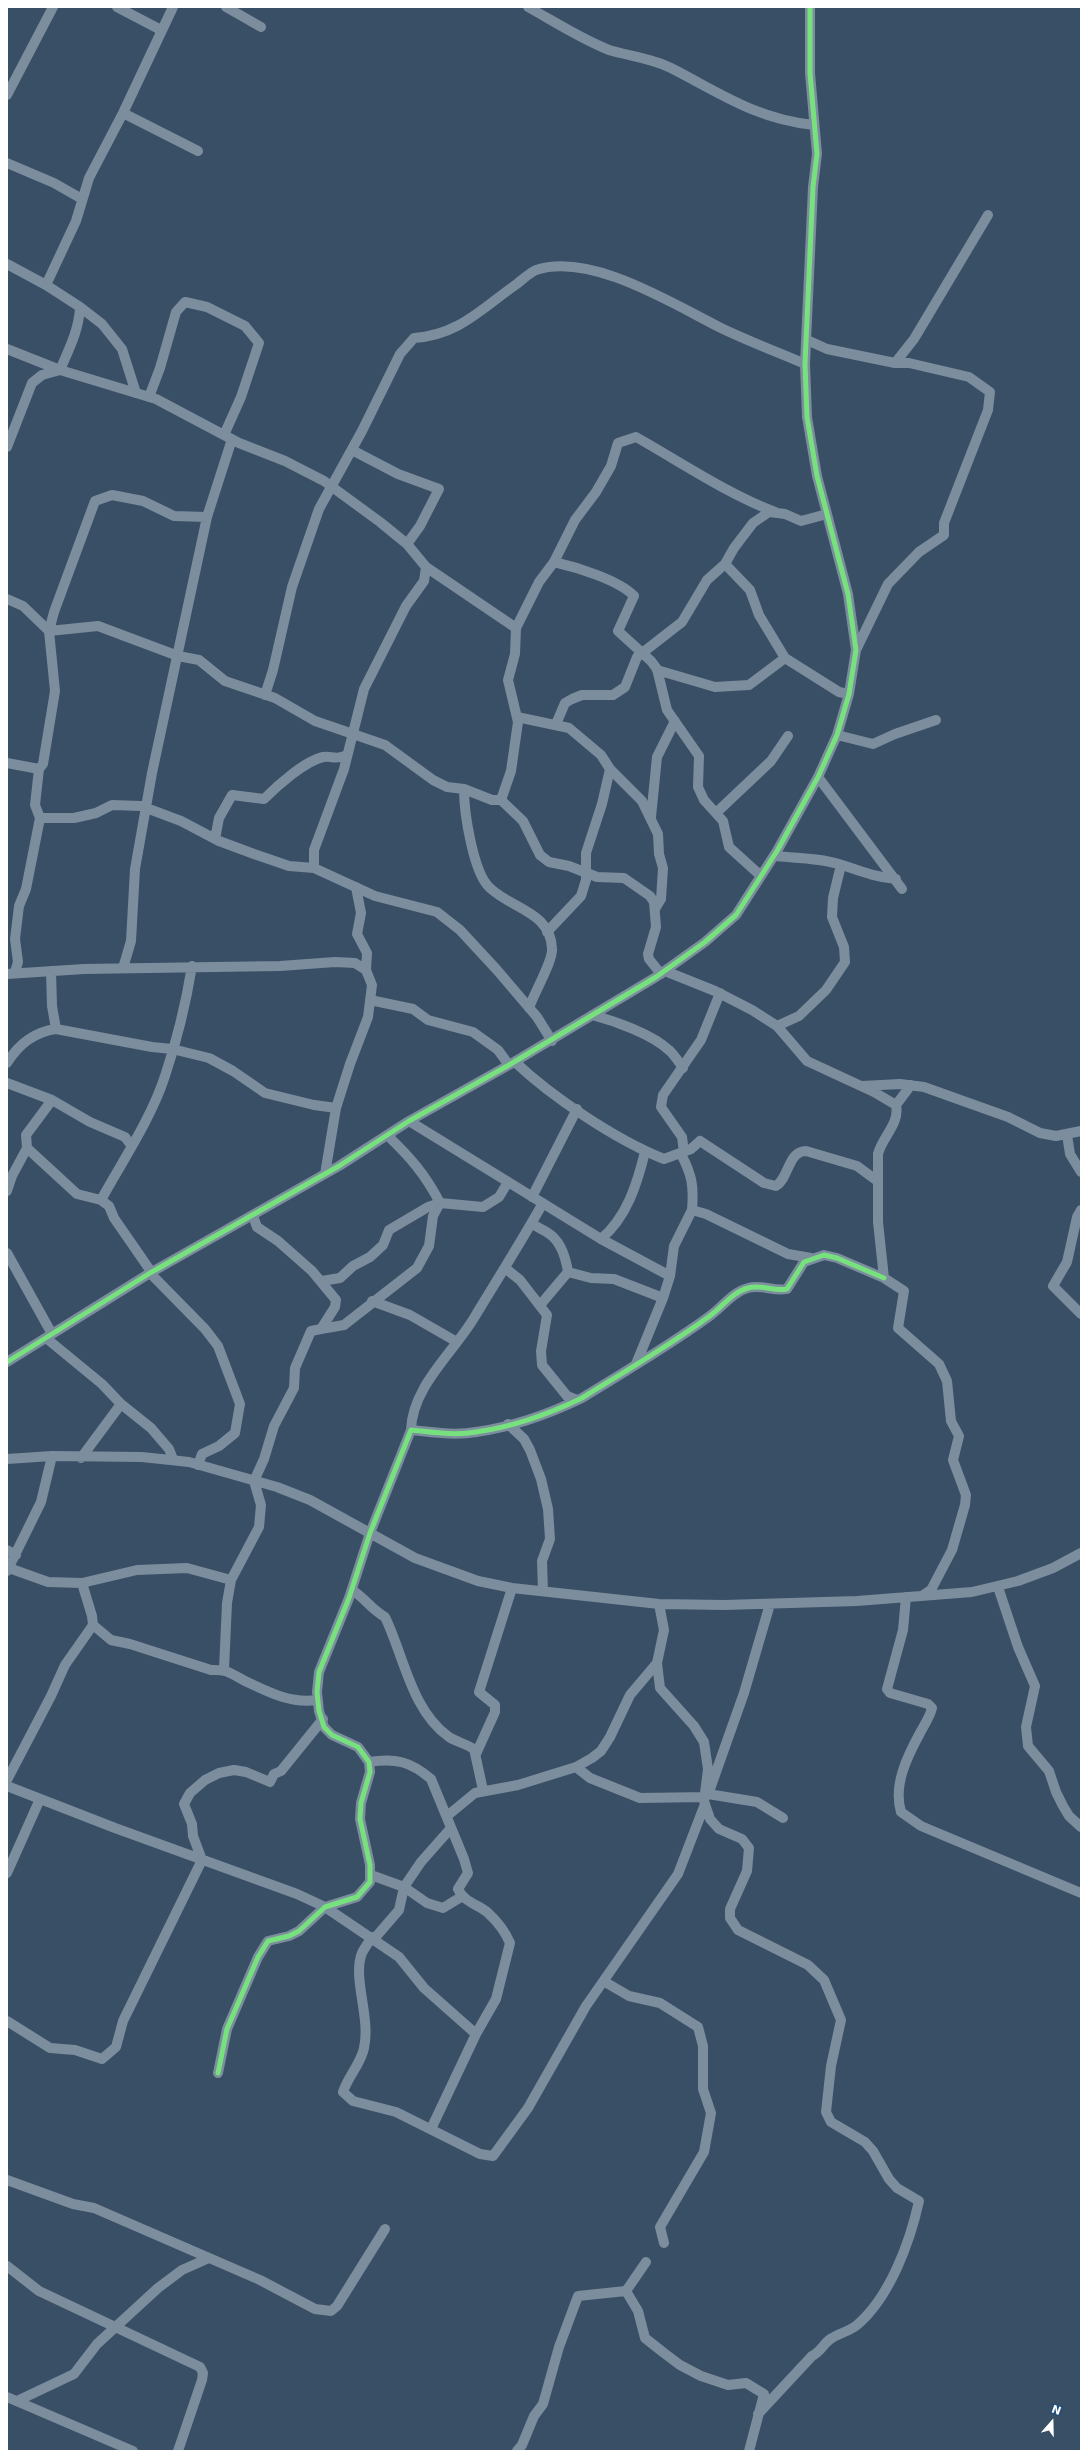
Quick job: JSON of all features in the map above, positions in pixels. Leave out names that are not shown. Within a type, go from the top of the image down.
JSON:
[{"type":"street","points":[[7,95],[53,7]]},
{"type":"street","points":[[117,7],[161,30]]},
{"type":"street","points":[[46,285],[76,220],[82,199],[100,154],[123,113],[173,7]]},
{"type":"street","points":[[226,7],[261,26]]},
{"type":"street","points":[[528,7],[577,35],[609,49],[670,67],[692,81],[757,113],[791,122],[814,125]]},
{"type":"street","points":[[810,7],[810,73],[817,154],[813,194],[805,364],[810,438],[827,514],[848,594],[856,650]]},
{"type":"street","points":[[123,113],[198,151]]},
{"type":"street","points":[[7,163],[54,183],[82,199]]},
{"type":"street","points":[[895,363],[914,339],[988,215]]},
{"type":"street","points":[[7,264],[46,285],[80,307],[102,324],[122,349],[136,393]]},
{"type":"street","points":[[265,695],[273,670],[292,587],[319,509],[352,450],[400,354],[414,338],[431,337],[451,331],[472,318],[535,270],[555,267],[580,269],[619,278],[722,328],[805,364]]},
{"type":"street","points":[[123,968],[131,941],[135,870],[147,809],[152,773],[207,517],[228,437],[260,343],[246,326],[207,307],[195,303],[185,302],[176,312],[160,368],[149,397]]},
{"type":"street","points":[[60,370],[80,320],[80,307]]},
{"type":"street","points":[[7,1362],[151,1273],[325,1174],[409,1121],[552,1041],[663,972],[705,942],[736,915],[774,856],[818,777],[837,735],[849,694],[856,650],[888,584],[919,552],[944,535],[944,523],[988,410],[990,392],[969,377],[923,366],[895,363],[827,349],[806,340]]},
{"type":"street","points":[[7,349],[60,370],[149,397],[228,437],[285,461],[332,487],[407,544],[426,567],[516,628]]},
{"type":"street","points":[[7,447],[32,383],[42,375],[60,370]]},
{"type":"street","points":[[501,800],[511,771],[517,717],[508,680],[515,654],[516,628],[539,582],[554,562],[575,520],[596,492],[611,466],[618,443],[636,437],[714,484],[748,502],[801,521],[827,514]]},
{"type":"street","points":[[352,450],[398,474],[439,489],[420,526],[407,544]]},
{"type":"street","points":[[11,973],[18,962],[15,939],[19,906],[26,889],[40,818],[35,805],[39,769],[43,764],[55,691],[49,631],[54,612],[95,502],[112,495],[143,501],[174,516],[207,517]]},
{"type":"street","points":[[556,724],[565,703],[572,699],[582,695],[613,695],[625,687],[637,658],[682,622],[707,580],[725,564],[734,548],[753,523],[769,512],[775,512]]},
{"type":"street","points":[[554,562],[574,566],[626,587],[634,596],[618,631],[643,654],[657,670],[667,710],[699,756],[698,787],[704,800],[723,821],[729,847],[761,876]]},
{"type":"street","points":[[725,564],[750,590],[759,615],[785,658],[839,692],[849,694]]},
{"type":"street","points":[[314,868],[314,850],[330,812],[364,690],[406,606],[424,581],[426,567]]},
{"type":"street","points":[[7,599],[23,606],[49,631],[98,626],[178,656],[199,660],[225,681],[276,698],[315,721],[385,745],[433,780],[447,787],[464,789],[492,800],[501,800],[523,821],[540,855],[549,862],[568,866],[597,877],[624,878],[644,890],[650,896],[655,909],[656,927],[648,954],[648,960],[663,972],[720,993],[777,1026],[807,1061],[862,1086],[896,1106]]},
{"type":"street","points":[[657,670],[715,687],[749,685],[785,658]]},
{"type":"street","points":[[517,717],[544,724],[556,724],[569,728],[600,755],[610,769],[642,801],[658,834],[659,854],[663,868],[661,899],[655,909]]},
{"type":"street","points":[[837,735],[872,744],[895,734],[936,720]]},
{"type":"street","points":[[650,817],[657,757],[675,721]]},
{"type":"street","points":[[716,813],[771,761],[788,736]]},
{"type":"street","points":[[215,839],[218,818],[232,795],[264,799],[296,770],[322,757],[334,760],[347,755]]},
{"type":"street","points":[[7,763],[39,769]]},
{"type":"street","points":[[548,932],[581,896],[586,880],[586,853],[602,804],[610,769]]},
{"type":"street","points":[[818,777],[902,889]]},
{"type":"street","points":[[464,789],[464,809],[479,874],[489,888],[542,921],[548,932],[553,949],[530,1008]]},
{"type":"street","points":[[40,818],[74,818],[96,813],[112,805],[128,804],[181,821],[215,839],[289,866],[314,868],[375,896],[437,912],[460,930],[530,1008],[552,1041]]},
{"type":"street","points":[[774,856],[799,858],[841,865],[860,873],[896,879]]},
{"type":"street","points":[[777,1026],[799,1016],[826,990],[845,962],[844,947],[832,917],[833,898],[841,865]]},
{"type":"street","points":[[325,1174],[336,1108],[350,1064],[368,1017],[372,985],[366,970],[367,953],[357,934],[361,913],[356,887]]},
{"type":"street","points":[[11,973],[51,970],[192,966],[280,966],[335,962],[355,963],[366,970]]},
{"type":"street","points":[[101,1200],[130,1146],[143,1126],[165,1076],[186,1003],[192,966]]},
{"type":"street","points":[[51,970],[52,1006],[56,1029]]},
{"type":"street","points":[[636,1364],[663,1298],[670,1276],[674,1246],[692,1210],[694,1191],[691,1174],[682,1153],[682,1137],[661,1107],[662,1095],[683,1068],[701,1040],[720,993]]},
{"type":"street","points":[[370,1000],[412,1009],[428,1020],[473,1032],[498,1050],[512,1063],[576,1109],[646,1152],[664,1159],[682,1153],[700,1142],[771,1185],[780,1183],[793,1158],[802,1151],[857,1166],[876,1180]]},
{"type":"street","points":[[592,1015],[613,1020],[654,1039],[670,1051],[683,1068]]},
{"type":"street","points":[[7,1063],[27,1040],[43,1031],[56,1029],[152,1047],[172,1049],[208,1058],[233,1071],[265,1093],[314,1105],[336,1108]]},
{"type":"street","points":[[7,1083],[52,1100],[90,1122],[125,1137],[130,1146]]},
{"type":"street","points":[[862,1086],[890,1084],[911,1085],[1008,1117],[1040,1133],[1056,1136],[1081,1131]]},
{"type":"street","points":[[884,1278],[878,1222],[876,1180],[880,1144],[896,1119],[896,1106],[911,1085]]},
{"type":"street","points":[[7,1191],[12,1176],[27,1148],[26,1135],[52,1100]]},
{"type":"street","points":[[532,1197],[576,1109]]},
{"type":"street","points":[[409,1121],[601,1240],[670,1276]]},
{"type":"street","points":[[387,1135],[415,1162],[428,1179],[440,1203]]},
{"type":"street","points":[[1067,1135],[1070,1154],[1081,1172]]},
{"type":"street","points":[[27,1148],[77,1194],[101,1200],[109,1206],[114,1218],[151,1273],[205,1329],[218,1346],[240,1404],[235,1433],[219,1446],[202,1454],[198,1465]]},
{"type":"street","points":[[601,1240],[622,1218],[638,1180],[646,1152]]},
{"type":"street","points":[[322,1281],[340,1278],[353,1266],[370,1257],[383,1245],[389,1230],[428,1207],[440,1203],[483,1207],[499,1197],[508,1182]]},
{"type":"street","points":[[224,1669],[227,1603],[231,1580],[258,1527],[261,1505],[254,1480],[264,1459],[274,1426],[294,1388],[295,1368],[305,1342],[311,1331],[344,1325],[372,1301],[417,1268],[429,1246],[433,1216],[440,1203]]},
{"type":"street","points":[[218,2073],[227,2029],[258,1957],[268,1941],[289,1936],[299,1931],[325,1907],[357,1897],[367,1887],[371,1875],[360,1819],[362,1803],[370,1772],[368,1762],[358,1747],[328,1732],[319,1711],[317,1700],[318,1672],[352,1590],[370,1533],[411,1430],[411,1419],[418,1401],[505,1268],[543,1203]]},
{"type":"street","points":[[692,1210],[706,1214],[738,1232],[788,1254],[818,1258]]},
{"type":"street","points":[[1079,1308],[1053,1286],[1066,1262],[1077,1217],[1081,1210]]},
{"type":"street","points":[[253,1216],[257,1227],[278,1241],[322,1281],[336,1300],[335,1307],[321,1328]]},
{"type":"street","points":[[532,1223],[539,1229],[549,1233],[565,1254],[568,1272],[541,1304]]},
{"type":"street","points":[[7,1253],[49,1336],[160,1437],[169,1449],[173,1460]]},
{"type":"street","points":[[411,1430],[449,1434],[476,1432],[544,1414],[577,1400],[636,1364],[709,1317],[733,1296],[748,1288],[761,1287],[778,1291],[787,1288],[804,1262],[824,1255],[837,1258],[884,1278],[904,1291],[898,1328],[939,1364],[947,1381],[951,1421],[959,1436],[953,1460],[966,1495],[952,1550],[931,1590],[922,1596]]},
{"type":"street","points":[[505,1268],[520,1280],[541,1304],[547,1315],[541,1351],[542,1365],[566,1396],[577,1400]]},
{"type":"street","points":[[568,1272],[591,1278],[614,1279],[663,1298]]},
{"type":"street","points":[[372,1301],[410,1315],[457,1342]]},
{"type":"street","points":[[81,1458],[122,1404]]},
{"type":"street","points":[[508,1424],[524,1439],[530,1450],[541,1479],[548,1509],[550,1539],[542,1561],[544,1591]]},
{"type":"street","points":[[52,1456],[41,1502],[8,1569],[48,1582],[82,1583],[137,1570],[157,1568],[187,1568],[231,1580]]},
{"type":"street","points":[[7,1459],[52,1456],[81,1458],[142,1457],[173,1460],[198,1465],[254,1480],[327,1507],[370,1533],[432,1565],[478,1581],[512,1588],[659,1604],[770,1604],[972,1592],[998,1587],[1053,1568],[1081,1553]]},
{"type":"street","points":[[7,1550],[16,1555]]},
{"type":"street","points":[[7,1780],[51,1696],[65,1664],[93,1625],[92,1616],[82,1583]]},
{"type":"street","points":[[998,1587],[1018,1647],[1035,1686],[1026,1727],[1028,1746],[1049,1771],[1056,1792],[1069,1816],[1081,1827]]},
{"type":"street","points":[[476,1754],[495,1712],[495,1705],[479,1692],[512,1588]]},
{"type":"street","points":[[352,1590],[365,1598],[373,1610],[385,1617],[413,1691],[437,1727],[450,1738],[474,1749],[483,1790]]},
{"type":"street","points":[[906,1597],[903,1630],[887,1689],[890,1693],[928,1704],[932,1708],[908,1755],[904,1768],[899,1788],[901,1812],[921,1826],[1081,1893]]},
{"type":"street","points":[[659,1604],[664,1630],[657,1663],[660,1688],[694,1726],[704,1742],[708,1769],[706,1799],[713,1824],[742,1839],[749,1848],[747,1872],[730,1909],[730,1918],[738,1930],[808,1965],[824,1980],[835,2004],[840,2020],[831,2066],[826,2112],[831,2122],[865,2142],[873,2151],[889,2179],[897,2188],[919,2201],[903,2257],[872,2311],[855,2327],[830,2339],[821,2352],[812,2356],[758,2414]]},
{"type":"street","points":[[451,1828],[421,1862],[404,1887],[399,1910],[373,1938],[362,1954],[359,1973],[366,2022],[364,2048],[357,2065],[348,2077],[343,2092],[353,2101],[396,2112],[431,2128],[480,2154],[493,2156],[528,2108],[586,2006],[605,1982],[678,1874],[744,1693],[770,1604]]},
{"type":"street","points":[[93,1625],[111,1640],[130,1644],[211,1670],[224,1669],[244,1681],[293,1701],[317,1700]]},
{"type":"street","points":[[447,1816],[465,1799],[483,1790],[518,1785],[576,1767],[601,1751],[610,1737],[630,1695],[657,1663]]},
{"type":"street","points":[[7,2020],[50,2048],[75,2050],[102,2059],[116,2047],[123,2021],[202,1860],[193,1836],[192,1824],[184,1804],[190,1793],[212,1776],[234,1770],[246,1772],[270,1782],[274,1774],[281,1771],[323,1719]]},
{"type":"street","points":[[368,1762],[391,1759],[410,1765],[423,1773],[435,1786],[468,1873],[458,1889],[462,1897],[487,1912],[500,1926],[510,1943],[496,1999],[476,2034],[431,2128]]},
{"type":"street","points":[[576,1767],[590,1778],[640,1798],[706,1799],[757,1802],[783,1818]]},
{"type":"street","points":[[7,1786],[202,1860],[297,1894],[325,1907],[399,1957],[424,1988],[476,2034]]},
{"type":"street","points":[[7,1873],[40,1799]]},
{"type":"street","points":[[371,1875],[404,1887],[427,1903],[443,1908],[462,1897]]},
{"type":"street","points":[[605,1982],[629,1996],[660,2003],[698,2027],[703,2046],[703,2089],[711,2113],[704,2152],[660,2227],[664,2243]]},
{"type":"street","points":[[7,2180],[73,2204],[94,2208],[260,2280],[315,2308],[331,2311],[337,2306],[385,2229]]},
{"type":"street","points":[[17,2401],[74,2374],[97,2344],[158,2288],[182,2270],[209,2258]]},
{"type":"street","points":[[517,2451],[522,2445],[534,2416],[543,2404],[559,2347],[578,2296],[626,2291],[646,2262]]},
{"type":"street","points":[[7,2266],[39,2291],[116,2326],[200,2367],[203,2373],[178,2451]]},
{"type":"street","points":[[626,2291],[638,2311],[645,2338],[680,2365],[701,2376],[728,2385],[746,2383],[764,2394],[749,2451]]},
{"type":"street","points":[[7,2397],[132,2451]]},
{"type":"cycle path","points":[[7,1362],[150,1273],[339,1166],[409,1121],[509,1065],[656,977],[705,942],[736,915],[777,851],[818,777],[837,735],[849,694],[856,650],[848,594],[817,476],[807,417],[805,364],[813,187],[817,154],[810,73],[810,7]]},
{"type":"cycle path","points":[[218,2073],[227,2029],[258,1957],[268,1941],[289,1936],[299,1931],[325,1907],[357,1897],[370,1882],[370,1865],[360,1819],[361,1803],[370,1772],[369,1762],[358,1747],[332,1735],[324,1727],[319,1711],[317,1692],[319,1672],[349,1598],[370,1533],[411,1430],[451,1434],[490,1430],[530,1419],[557,1409],[582,1398],[661,1349],[692,1329],[742,1290],[753,1287],[777,1290],[787,1289],[804,1262],[824,1255],[837,1258],[884,1278]]}]
